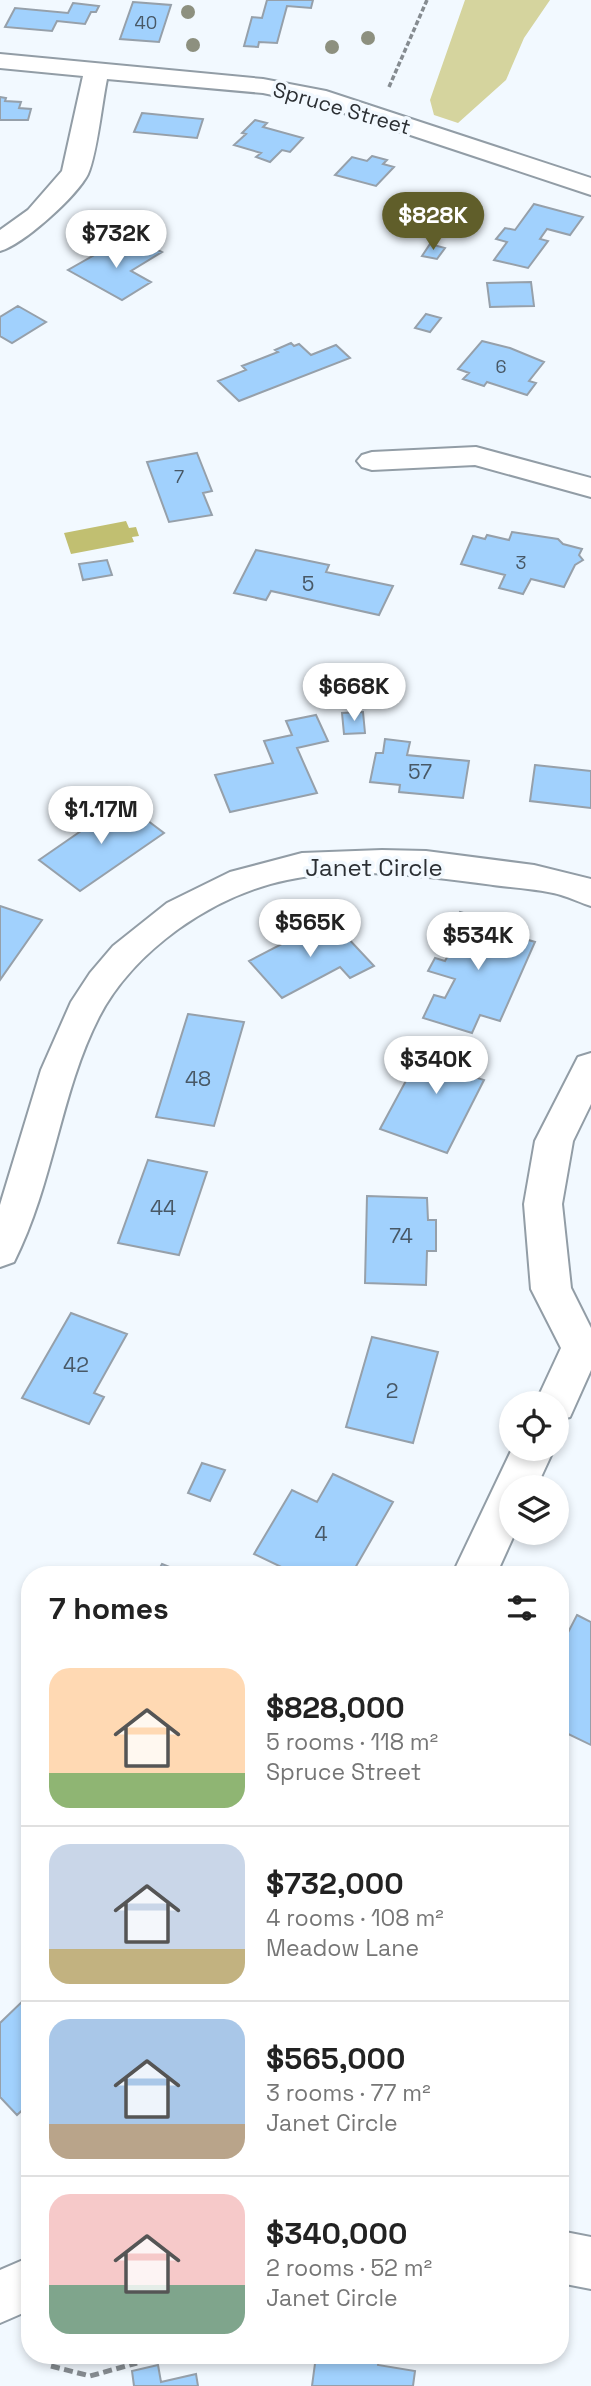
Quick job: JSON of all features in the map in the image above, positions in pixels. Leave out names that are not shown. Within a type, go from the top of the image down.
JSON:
[{"type":"street","name":"Spruce Street","points":[[0,61],[263,86],[326,99],[591,187]]},
{"type":"street","points":[[0,243],[37,216],[75,173],[97,69]]},
{"type":"street","points":[[372,461],[476,456],[591,488]]},
{"type":"street","name":"Janet Circle","points":[[0,1251],[14,1222],[69,1042],[97,991],[132,948],[172,915],[223,886],[278,869],[335,863],[390,862],[445,866],[558,881],[591,893]]},
{"type":"street","points":[[562,1391],[586,1350],[551,1289],[543,1204],[554,1141],[591,1067]]},
{"type":"street","points":[[478,1566],[499,1522]]},
{"type":"street","points":[[569,2259],[591,2263]]},
{"type":"street","points":[[0,2297],[21,2287]]},
{"type":"path","points":[[372,114],[398,71],[427,0]]},
{"type":"path","points":[[51,2366],[90,2376],[133,2364]]},
{"type":"shaded area","points":[[465,0],[550,0],[524,38],[506,80],[458,123],[434,115],[430,100]]},
{"type":"shaded area","points":[[126,521],[129,528],[136,527],[139,536],[132,537],[134,542],[71,554],[64,533]]},
{"type":"building","points":[[267,0],[313,0],[311,8],[287,6],[277,43],[259,42],[258,47],[244,46],[252,17],[262,18]]},
{"type":"building","points":[[133,2],[171,5],[159,42],[120,39]]},
{"type":"building","points":[[73,3],[99,6],[96,12],[91,12],[85,24],[57,21],[52,31],[5,27],[15,8],[68,13]]},
{"type":"building","points":[[0,97],[6,98],[5,101],[21,102],[19,108],[31,109],[28,120],[0,120]]},
{"type":"building","points":[[142,113],[203,119],[197,138],[134,132]]},
{"type":"building","points":[[255,120],[267,123],[263,127],[303,138],[290,152],[282,150],[270,162],[256,157],[261,153],[234,145],[246,134],[242,133]]},
{"type":"building","points":[[372,156],[387,160],[383,164],[394,167],[376,186],[335,175],[352,157],[367,161]]},
{"type":"building","points":[[534,204],[583,217],[570,235],[547,229],[540,239],[548,241],[528,268],[494,260],[507,242],[496,239],[505,228],[515,230]]},
{"type":"building","points":[[430,244],[445,248],[437,259],[422,256]]},
{"type":"building","points":[[112,245],[130,255],[148,245],[162,252],[131,271],[151,282],[122,300],[68,270]]},
{"type":"building","points":[[531,282],[534,306],[490,307],[487,283]]},
{"type":"building","points":[[18,306],[46,322],[12,343],[0,336],[0,317]]},
{"type":"building","points":[[426,314],[441,318],[430,332],[415,328]]},
{"type":"building","points":[[482,341],[510,348],[544,362],[529,381],[536,383],[527,395],[487,382],[484,386],[463,379],[469,373],[458,369]]},
{"type":"building","points":[[291,343],[294,346],[299,344],[311,355],[336,345],[350,358],[239,401],[218,381],[246,370],[242,366],[278,352],[275,350]]},
{"type":"building","points":[[197,453],[212,491],[203,493],[212,515],[169,522],[147,462]]},
{"type":"building","points":[[512,532],[558,539],[563,544],[582,549],[579,555],[583,560],[575,565],[564,587],[531,579],[523,594],[499,588],[505,575],[461,564],[473,536],[485,539],[487,535],[509,540]]},
{"type":"building","points":[[256,550],[329,565],[326,572],[393,586],[379,615],[271,591],[266,600],[234,593]]},
{"type":"building","points":[[107,560],[112,575],[83,580],[79,564]]},
{"type":"building","points":[[363,712],[365,733],[344,734],[342,713]]},
{"type":"building","points":[[316,715],[328,741],[297,748],[317,793],[230,812],[215,775],[273,763],[264,741],[292,735],[286,721]]},
{"type":"building","points":[[385,739],[410,742],[407,755],[469,761],[463,798],[399,792],[400,785],[370,782],[376,753],[383,753]]},
{"type":"building","points":[[535,765],[591,771],[591,808],[530,801]]},
{"type":"building","points":[[123,802],[164,833],[80,891],[39,860]]},
{"type":"building","points":[[0,906],[42,920],[0,980]]},
{"type":"building","points":[[460,912],[515,928],[512,935],[535,942],[500,1021],[480,1015],[472,1033],[423,1018],[434,995],[445,998],[455,979],[428,971],[435,958],[445,961],[451,950],[442,947]]},
{"type":"building","points":[[330,919],[374,966],[350,978],[340,967],[282,998],[249,961]]},
{"type":"building","points":[[188,1014],[244,1022],[214,1126],[156,1117]]},
{"type":"building","points":[[429,1038],[482,1056],[471,1076],[484,1080],[447,1153],[380,1129]]},
{"type":"building","points":[[148,1160],[207,1172],[179,1255],[118,1243]]},
{"type":"building","points":[[367,1196],[427,1198],[428,1220],[436,1220],[436,1251],[427,1251],[426,1285],[365,1283]]},
{"type":"building","points":[[71,1313],[127,1334],[94,1393],[104,1397],[89,1424],[22,1398]]},
{"type":"building","points":[[372,1337],[438,1352],[413,1443],[346,1427]]},
{"type":"building","points":[[202,1463],[225,1470],[210,1501],[188,1493]]},
{"type":"building","points":[[333,1474],[393,1502],[356,1566],[279,1566],[254,1554],[292,1490],[317,1502]]},
{"type":"building","points":[[577,1615],[591,1622],[591,1745],[569,1734],[569,1631]]},
{"type":"building","points":[[21,2003],[21,2111],[17,2115],[0,2097],[0,2023]]},
{"type":"building","points":[[315,2364],[378,2364],[415,2371],[413,2386],[312,2386]]},
{"type":"building","points":[[158,2365],[161,2382],[196,2374],[198,2386],[134,2386],[132,2371]]}]
